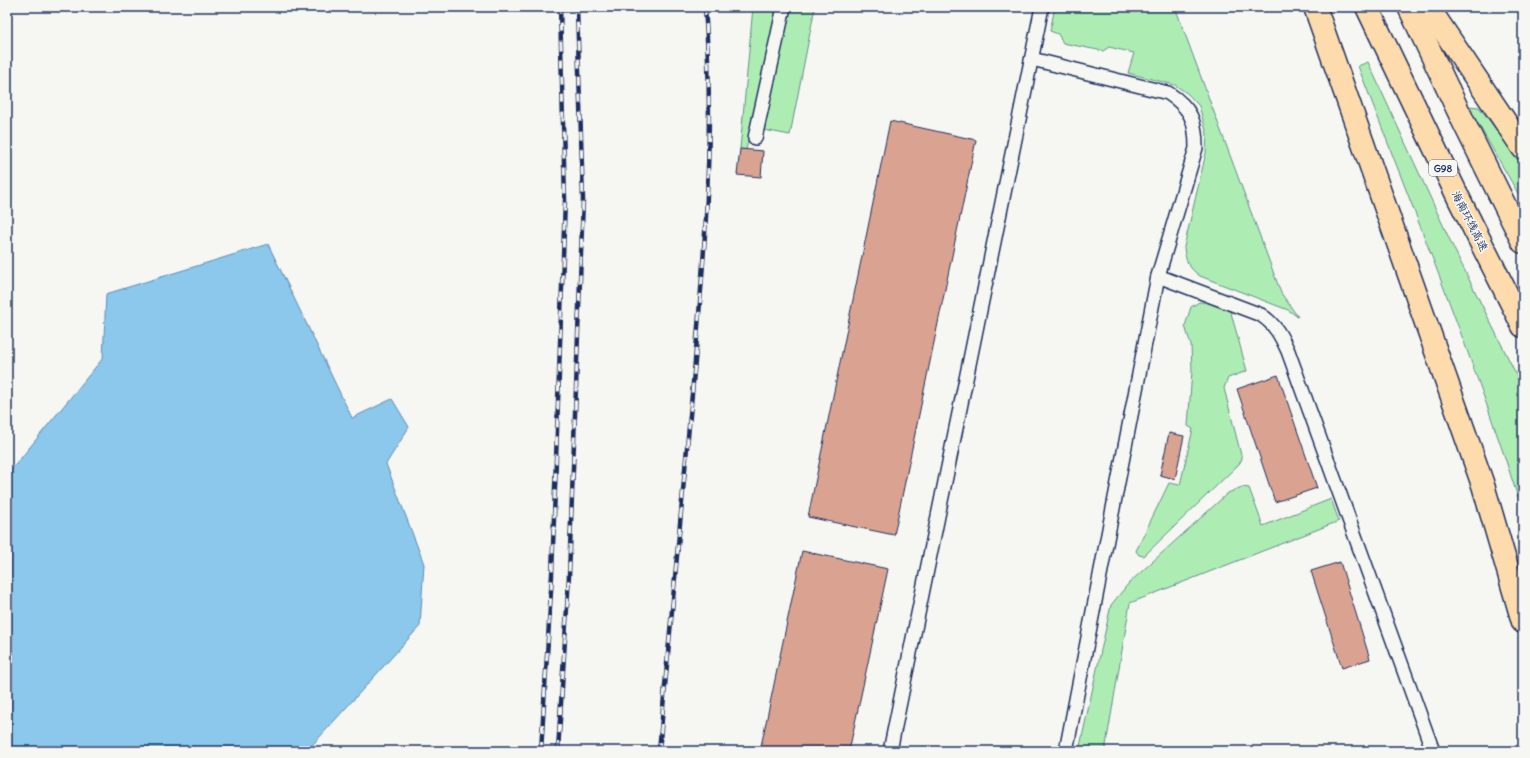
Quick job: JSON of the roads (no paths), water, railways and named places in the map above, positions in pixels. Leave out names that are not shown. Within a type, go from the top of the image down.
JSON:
[{"type":"highway","points":[[1316,7],[1483,485],[1523,622]]},
{"type":"highway","name":"海南环线高速","points":[[1367,7],[1449,180],[1523,326]]},
{"type":"highway","points":[[1410,7],[1465,125],[1523,242]]},
{"type":"highway","points":[[1428,7],[1523,148]]},
{"type":"lane","points":[[755,138],[784,7]]},
{"type":"lane","points":[[890,751],[1042,7]]},
{"type":"lane","points":[[1032,59],[1168,93],[1181,102],[1191,115],[1196,131],[1196,148],[1158,276],[1066,751]]},
{"type":"lane","points":[[1158,276],[1261,315],[1270,321],[1278,330],[1288,351],[1432,751]]},
{"type":"water","points":[[268,244],[352,418],[392,399],[409,427],[386,464],[424,564],[420,626],[307,751],[7,751],[7,475],[103,358],[106,294]]},
{"type":"railway","points":[[541,751],[552,575],[565,200],[560,7]]},
{"type":"railway","points":[[558,751],[569,576],[583,200],[577,7]]},
{"type":"railway","points":[[659,751],[703,269],[709,112],[705,7]]}]
